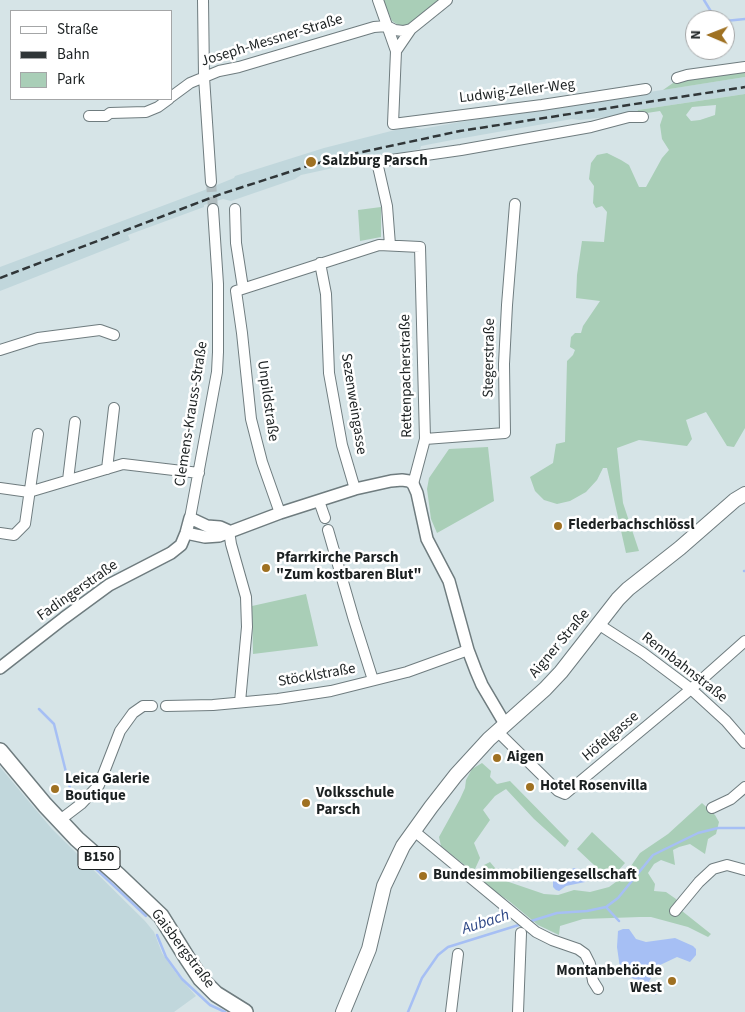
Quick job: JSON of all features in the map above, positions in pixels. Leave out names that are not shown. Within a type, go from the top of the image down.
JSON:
[{"type":"main road","name":"Aigner Straße","points":[[343,1012],[368,949],[384,886],[403,846],[456,775],[501,728],[550,683],[576,654],[618,599],[640,578],[671,556],[729,505],[745,494]]},
{"type":"main road","name":"Gaisbergstraße","points":[[0,751],[77,839],[161,916],[201,979],[216,994],[245,1012]]},
{"type":"street","points":[[204,0],[204,77],[211,182]]},
{"type":"street","points":[[378,0],[396,51]]},
{"type":"street","points":[[396,51],[411,29],[447,0]]},
{"type":"street","name":"Joseph-Messner-Straße","points":[[172,96],[184,87],[219,71],[374,27],[387,26],[403,31],[411,29]]},
{"type":"street","name":"Ludwig-Zeller-Weg","points":[[396,51],[393,124],[542,105],[646,89]]},
{"type":"street","points":[[677,78],[745,67]]},
{"type":"street","name":"Joseph-Messner-Straße","points":[[89,116],[106,116],[110,113],[146,112],[167,100]]},
{"type":"street","points":[[390,245],[387,206],[377,162],[461,150],[591,126],[629,117],[643,116]]},
{"type":"street","name":"Stegerstraße","points":[[425,439],[504,433],[504,364],[515,204]]},
{"type":"street","name":"Clemens-Krauss-Straße","points":[[186,533],[217,372],[218,284],[213,209]]},
{"type":"street","points":[[235,209],[239,289]]},
{"type":"street","name":"Rettenpacherstraße","points":[[239,289],[379,245],[420,247],[425,439],[413,484]]},
{"type":"street","name":"Sezenweingasse","points":[[320,263],[326,294],[329,373],[342,444],[355,489]]},
{"type":"street","name":"Unpildstraße","points":[[239,289],[251,419],[262,462],[280,513]]},
{"type":"street","points":[[0,350],[38,338],[100,330],[114,335]]},
{"type":"street","points":[[107,469],[114,408]]},
{"type":"street","points":[[68,480],[75,422]]},
{"type":"street","points":[[0,533],[14,535],[25,524],[38,434]]},
{"type":"street","points":[[0,488],[29,492],[123,464],[198,474]]},
{"type":"street","points":[[186,533],[211,537],[355,489],[402,480],[409,481],[413,484],[417,493],[427,539],[449,582],[468,650],[501,728]]},
{"type":"street","points":[[319,500],[325,518]]},
{"type":"street","points":[[190,518],[207,526],[220,527],[229,531]]},
{"type":"street","points":[[328,530],[373,680]]},
{"type":"street","points":[[229,531],[246,597],[247,627],[240,702]]},
{"type":"street","name":"Fadingerstraße","points":[[0,668],[93,596],[130,573],[171,553],[181,545],[186,533]]},
{"type":"street","name":"Rennbahnstraße","points":[[598,624],[643,653],[691,689],[726,721],[745,743]]},
{"type":"street","name":"Höfelgasse","points":[[501,728],[558,791],[565,794],[691,689],[745,641]]},
{"type":"street","name":"Stöcklstraße","points":[[166,706],[213,705],[278,699],[331,691],[407,672],[468,650]]},
{"type":"street","points":[[60,820],[81,804],[99,785],[120,730],[133,713],[143,706],[152,706]]},
{"type":"street","points":[[712,808],[731,799],[745,787]]},
{"type":"street","points":[[414,831],[536,932],[578,949],[585,954],[590,964],[593,981],[598,989]]},
{"type":"street","points":[[675,911],[699,882],[713,869],[727,865],[745,870]]},
{"type":"street","points":[[518,1012],[522,933]]},
{"type":"street","points":[[451,1012],[458,954]]},
{"type":"shaded area","points":[[745,77],[745,94],[638,110],[636,113],[580,120],[572,119],[452,140],[421,146],[420,149],[301,175],[295,179],[231,201],[223,199],[204,205],[204,207],[128,235],[130,240],[0,291],[0,267],[202,191],[235,176],[324,148],[415,125],[416,128],[421,129]]},
{"type":"shaded area","points":[[0,767],[52,829],[145,921],[154,932],[162,953],[196,996],[174,1012],[0,1012]]},
{"type":"green space","points":[[383,0],[442,0],[414,25],[403,28],[392,21]]},
{"type":"green space","points":[[745,70],[745,77],[663,90],[685,78]]},
{"type":"green space","points":[[745,94],[745,428],[734,447],[727,446],[706,412],[686,420],[692,439],[687,446],[639,440],[617,448],[623,503],[639,551],[626,553],[607,468],[603,468],[597,480],[586,492],[570,501],[557,504],[544,500],[535,491],[530,477],[553,463],[556,444],[565,442],[567,361],[575,350],[570,347],[571,337],[575,333],[581,333],[583,326],[600,301],[576,298],[582,241],[604,242],[607,212],[602,206],[596,208],[593,203],[594,186],[589,179],[591,163],[597,155],[607,153],[629,165],[639,187],[646,187],[662,158],[669,150],[662,139],[660,125],[663,116],[660,111],[640,114],[636,113],[638,110]],"holes":[[[716,105],[715,115],[691,121],[686,115],[692,107]]]},
{"type":"green space","points":[[381,207],[381,237],[360,241],[358,210]]},
{"type":"green space","points":[[488,447],[494,501],[437,533],[431,519],[427,489],[429,478],[449,449]]},
{"type":"green space","points":[[306,594],[318,646],[253,654],[252,606]]},
{"type":"green space","points":[[482,763],[491,771],[490,777],[497,784],[510,781],[569,841],[565,847],[534,819],[506,789],[495,796],[483,810],[490,820],[474,843],[480,858],[475,869],[467,867],[441,846],[439,837],[460,799],[466,780],[472,769]]},
{"type":"green space","points":[[702,803],[715,815],[719,822],[716,834],[708,839],[705,854],[690,844],[679,847],[673,850],[675,865],[661,860],[654,864],[648,873],[655,884],[654,891],[666,892],[676,899],[682,911],[711,934],[708,937],[688,927],[651,917],[583,919],[560,926],[559,935],[538,925],[509,901],[481,882],[480,872],[484,865],[490,862],[506,881],[544,894],[558,895],[574,890],[590,892],[609,887],[624,876],[640,853],[668,834]]},
{"type":"green space","points":[[592,832],[625,863],[610,880],[577,849]]},
{"type":"water","points":[[574,868],[584,870],[587,873],[588,878],[585,882],[566,886],[559,891],[556,890],[553,887],[553,881]]},
{"type":"water","points":[[629,929],[636,939],[646,942],[675,938],[693,946],[696,949],[696,955],[690,962],[677,957],[658,966],[647,985],[658,991],[656,995],[636,980],[624,974],[620,968],[617,947],[618,931]]},
{"type":"waterway","points":[[704,0],[710,10]]},
{"type":"waterway","points":[[735,20],[745,19]]},
{"type":"waterway","points":[[39,709],[54,724],[72,796]]},
{"type":"waterway","name":"Aubach","points":[[528,922],[557,913],[587,911],[606,907],[618,898],[653,855],[698,833],[718,828],[745,828]]},
{"type":"waterway","points":[[93,866],[146,916]]},
{"type":"waterway","name":"Aubach","points":[[606,907],[619,921]]},
{"type":"waterway","name":"Aubach","points":[[408,1012],[422,978],[438,955],[448,947],[522,924]]},
{"type":"waterway","points":[[157,935],[166,957],[182,979],[210,1005],[225,1012]]},
{"type":"tunnel","points":[[211,182],[213,209]]},
{"type":"railway","points":[[0,278],[221,194],[348,155],[460,131],[745,87]]},
{"type":"place","name":"Salzburg Parsch","points":[[311,162]]},
{"type":"place","name":"Flederbachschlössl","points":[[558,526]]},
{"type":"place","name":"Pfarrkirche Parsch \"Zum kostbaren Blut\"","points":[[266,568]]},
{"type":"place","name":"Aigen","points":[[497,758]]},
{"type":"place","name":"Hotel Rosenvilla","points":[[530,787]]},
{"type":"place","name":"Leica Galerie Boutique","points":[[55,789]]},
{"type":"place","name":"Volksschule Parsch","points":[[306,803]]},
{"type":"place","name":"Bundesimmobiliengesellschaft","points":[[423,876]]},
{"type":"place","name":"Montanbehörde West","points":[[672,981]]}]
